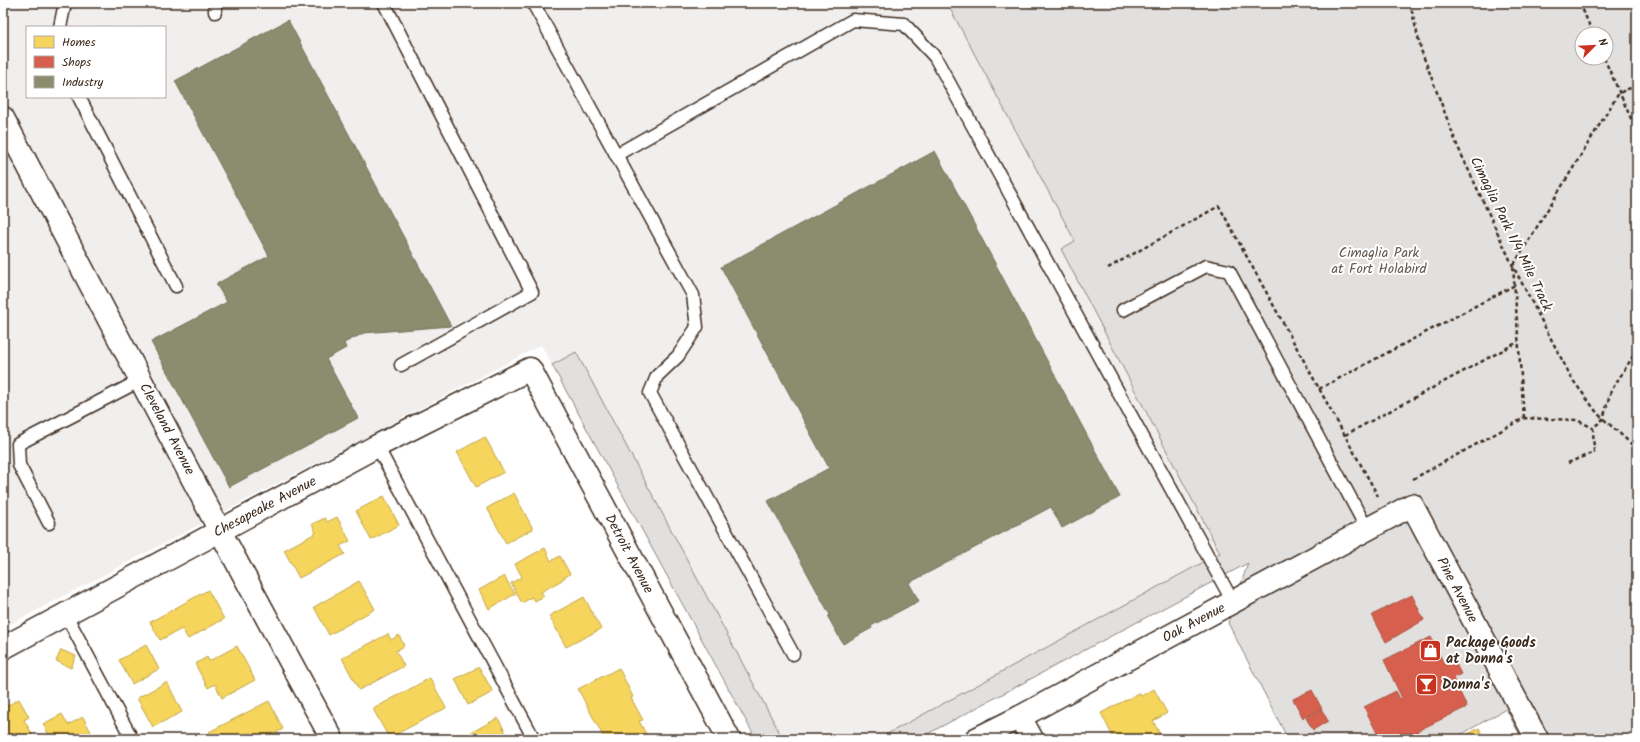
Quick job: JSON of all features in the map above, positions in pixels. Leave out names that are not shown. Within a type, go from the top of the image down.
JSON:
[{"type":"street","name":"Cleveland Avenue","points":[[3,118],[220,531],[332,739]]},
{"type":"street","name":"Chesapeake Avenue","points":[[3,648],[377,446],[530,369]]},
{"type":"street","name":"Detroit Avenue","points":[[530,369],[729,739]]},
{"type":"street","name":"Oak Avenue","points":[[976,739],[1020,717],[1412,505]]},
{"type":"street","name":"Pine Avenue","points":[[1412,505],[1537,739]]},
{"type":"street","points":[[1020,717],[1032,739]]},
{"type":"lane","points":[[60,26],[65,3]]},
{"type":"lane","points":[[384,3],[532,292],[401,365]]},
{"type":"lane","points":[[533,3],[693,295],[698,327],[678,356],[657,376],[650,393],[793,654]]},
{"type":"lane","points":[[616,155],[853,20],[904,24],[934,57],[1233,602]]},
{"type":"lane","points":[[80,98],[176,286]]},
{"type":"lane","points":[[1123,310],[1206,266],[1228,271],[1367,529]]},
{"type":"lane","points":[[49,523],[19,465],[18,444],[141,380]]},
{"type":"lane","points":[[377,446],[534,739]]},
{"type":"lane","points":[[66,615],[132,739]]},
{"type":"path","name":"Cimaglia Park 1/4 Mile Track","points":[[1410,3],[1421,50],[1457,145],[1513,266],[1572,379],[1603,419],[1637,450]]},
{"type":"path","points":[[1580,3],[1590,26]]},
{"type":"path","points":[[1607,66],[1637,132]]},
{"type":"path","points":[[1524,418],[1513,266],[1619,93],[1637,85]]},
{"type":"path","points":[[1108,268],[1219,206],[1379,498]]},
{"type":"path","points":[[1320,389],[1515,285]]},
{"type":"path","points":[[1345,435],[1518,342]]},
{"type":"path","points":[[1593,428],[1603,419],[1611,391],[1637,350]]},
{"type":"path","points":[[1407,483],[1524,418],[1577,420],[1593,428]]},
{"type":"path","points":[[1568,463],[1594,452],[1593,428]]},
{"type":"shaded area","points":[[3,3],[947,3],[1238,543],[918,739],[756,739],[541,345],[3,628]]},
{"type":"green space","name":"Cimaglia Park at Fort Holabird","points":[[947,3],[1637,3],[1637,739],[1522,739],[1506,709],[1453,739],[1288,739],[1228,623],[1248,563],[918,739],[878,739],[1220,553],[1061,249],[1075,241]]},
{"type":"green space","points":[[576,352],[783,739],[756,739],[552,365]]},
{"type":"building: Homes","points":[[485,437],[504,472],[476,487],[457,452]]},
{"type":"building: Homes","points":[[514,493],[533,529],[506,543],[487,508]]},
{"type":"building: Homes","points":[[384,496],[399,525],[371,540],[356,511]]},
{"type":"building: Homes","points":[[337,517],[350,541],[340,546],[345,554],[299,578],[284,550],[316,533],[312,524],[325,518],[327,522]]},
{"type":"building: Homes","points":[[545,548],[551,561],[560,556],[570,574],[541,592],[544,596],[535,601],[532,597],[522,603],[511,583],[522,577],[515,564]]},
{"type":"building: Homes","points":[[504,576],[515,594],[489,609],[479,590]]},
{"type":"building: Homes","points":[[359,581],[375,609],[329,635],[314,607]]},
{"type":"building: Homes","points":[[208,590],[224,619],[188,639],[182,629],[160,640],[150,622]]},
{"type":"building: Homes","points":[[584,597],[601,629],[566,647],[549,616]]},
{"type":"building: Homes","points":[[388,634],[391,640],[399,635],[404,646],[396,651],[404,666],[359,690],[342,658]]},
{"type":"building: Homes","points":[[146,645],[159,669],[132,684],[119,660]]},
{"type":"building: Homes","points":[[237,646],[255,680],[222,698],[215,684],[208,688],[195,664],[207,657],[209,661]]},
{"type":"building: Homes","points":[[61,650],[76,656],[71,668],[56,661]]},
{"type":"building: Homes","points":[[479,667],[493,692],[468,705],[455,679]]},
{"type":"building: Homes","points":[[619,668],[633,697],[631,698],[643,720],[639,721],[647,736],[641,739],[602,739],[604,738],[578,689]]},
{"type":"building: Homes","points":[[430,678],[446,708],[389,738],[373,709]]},
{"type":"building: Homes","points":[[167,682],[182,712],[153,727],[137,698]]},
{"type":"building: Homes","points":[[1154,689],[1167,713],[1153,721],[1161,736],[1156,739],[1114,739],[1101,713],[1139,693],[1141,696]]},
{"type":"building: Homes","points":[[19,699],[29,717],[24,720],[35,739],[3,739],[3,708]]},
{"type":"building: Homes","points":[[269,701],[283,729],[265,739],[213,739],[209,732]]},
{"type":"building: Homes","points":[[62,714],[68,725],[83,717],[91,732],[78,739],[51,739],[43,724]]},
{"type":"building: Homes","points":[[498,718],[509,739],[459,739]]},
{"type":"building: Homes","points":[[1479,728],[1485,739],[1459,739]]},
{"type":"building: Shops","points":[[1412,595],[1424,620],[1386,642],[1372,615]]},
{"type":"building: Shops","name":"Donna's","points":[[1431,637],[1444,664],[1454,659],[1461,674],[1453,678],[1467,707],[1417,731],[1420,739],[1380,739],[1364,707],[1396,691],[1400,699],[1402,698],[1384,660]]},
{"type":"building: Shops","points":[[1312,690],[1322,709],[1303,718],[1293,699]]},
{"type":"building: Shops","points":[[1322,710],[1328,721],[1313,730],[1306,718]]},
{"type":"building: Industry","points":[[288,20],[451,326],[364,333],[344,343],[346,348],[326,359],[358,418],[229,487],[151,342],[227,302],[216,284],[269,256],[175,81]]},
{"type":"building: Industry","points":[[935,151],[1120,497],[1062,528],[1051,507],[909,583],[919,601],[871,626],[872,628],[843,644],[828,617],[830,615],[768,501],[829,468],[721,267]]},
{"type":"place","name":"Package Goods at Donna's","points":[[1431,651]]},
{"type":"place","name":"Donna's","points":[[1426,685]]}]
